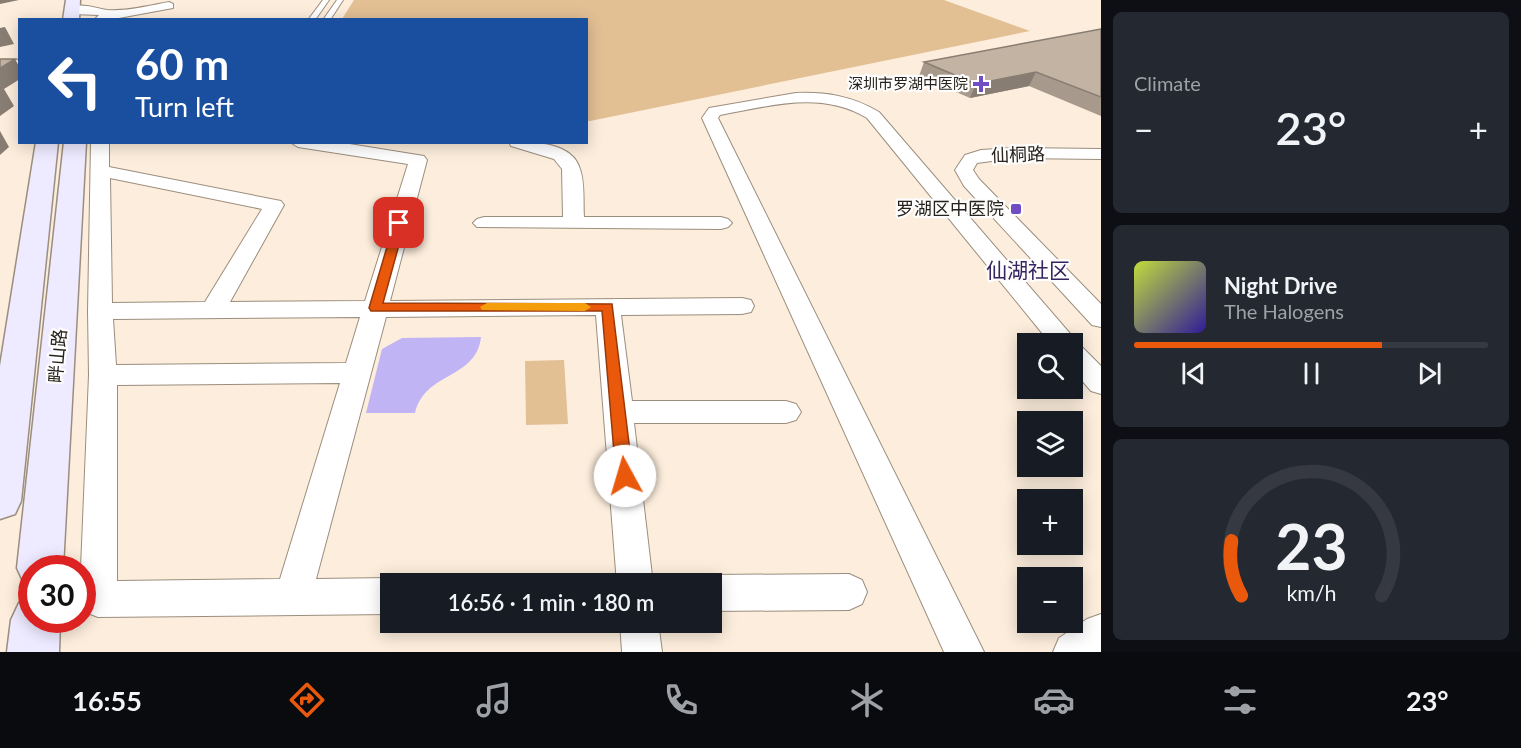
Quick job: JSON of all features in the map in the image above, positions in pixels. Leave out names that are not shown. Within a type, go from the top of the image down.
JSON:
[{"type":"street","points":[[72,10],[95,10],[104,17],[168,3],[172,18]]},
{"type":"street","points":[[0,64],[18,64]]},
{"type":"street","points":[[964,652],[710,118],[715,111],[804,98],[849,101],[864,108],[1057,333]]},
{"type":"street","name":"畔山路","points":[[0,501],[47,144]]},
{"type":"street","name":"畔山路","points":[[41,555],[75,144]]},
{"type":"street","points":[[293,596],[417,160],[311,144]]},
{"type":"street","points":[[524,144],[560,155],[571,168],[574,223]]},
{"type":"street","name":"仙桐路","points":[[1101,154],[994,155],[971,159],[965,164],[964,170],[971,182],[1101,319]]},
{"type":"street","points":[[214,308],[274,205],[101,157],[100,311],[103,375],[98,600],[380,596]]},
{"type":"street","points":[[484,223],[721,223]]},
{"type":"street","points":[[100,311],[214,308],[742,306]]},
{"type":"street","points":[[608,307],[634,573]]},
{"type":"street","points":[[1083,364],[1101,384]]},
{"type":"street","points":[[103,375],[355,373]]},
{"type":"street","points":[[618,412],[786,412]]},
{"type":"street","points":[[722,593],[849,592]]},
{"type":"street","points":[[33,652],[35,633]]},
{"type":"street","points":[[640,633],[642,652]]},
{"type":"street","points":[[1073,652],[1101,633]]},
{"type":"lane","points":[[312,18],[326,0]]},
{"type":"lane","points":[[327,18],[340,0]]},
{"type":"shaded area","points":[[354,0],[944,0],[1030,31],[588,121],[588,18],[343,18]]},
{"type":"shaded area","points":[[481,337],[477,351],[470,361],[429,389],[421,399],[415,413],[366,413],[382,349],[402,338]]},
{"type":"shaded area","points":[[564,360],[568,424],[526,425],[525,361]]},
{"type":"building","points":[[1101,29],[1101,97],[1036,72],[976,84],[924,62]]},
{"type":"building","points":[[0,59],[15,59],[0,68]]},
{"type":"slow traffic","points":[[487,307],[585,307]]},
{"type":"place","name":"深圳市罗湖中医院","points":[[981,84]]},
{"type":"place","name":"罗湖区中医院","points":[[1016,209]]},
{"type":"district","name":"仙湖社区","points":[[1028,271]]},
{"type":"route","points":[[399,223],[375,308],[608,307],[625,476]]}]
